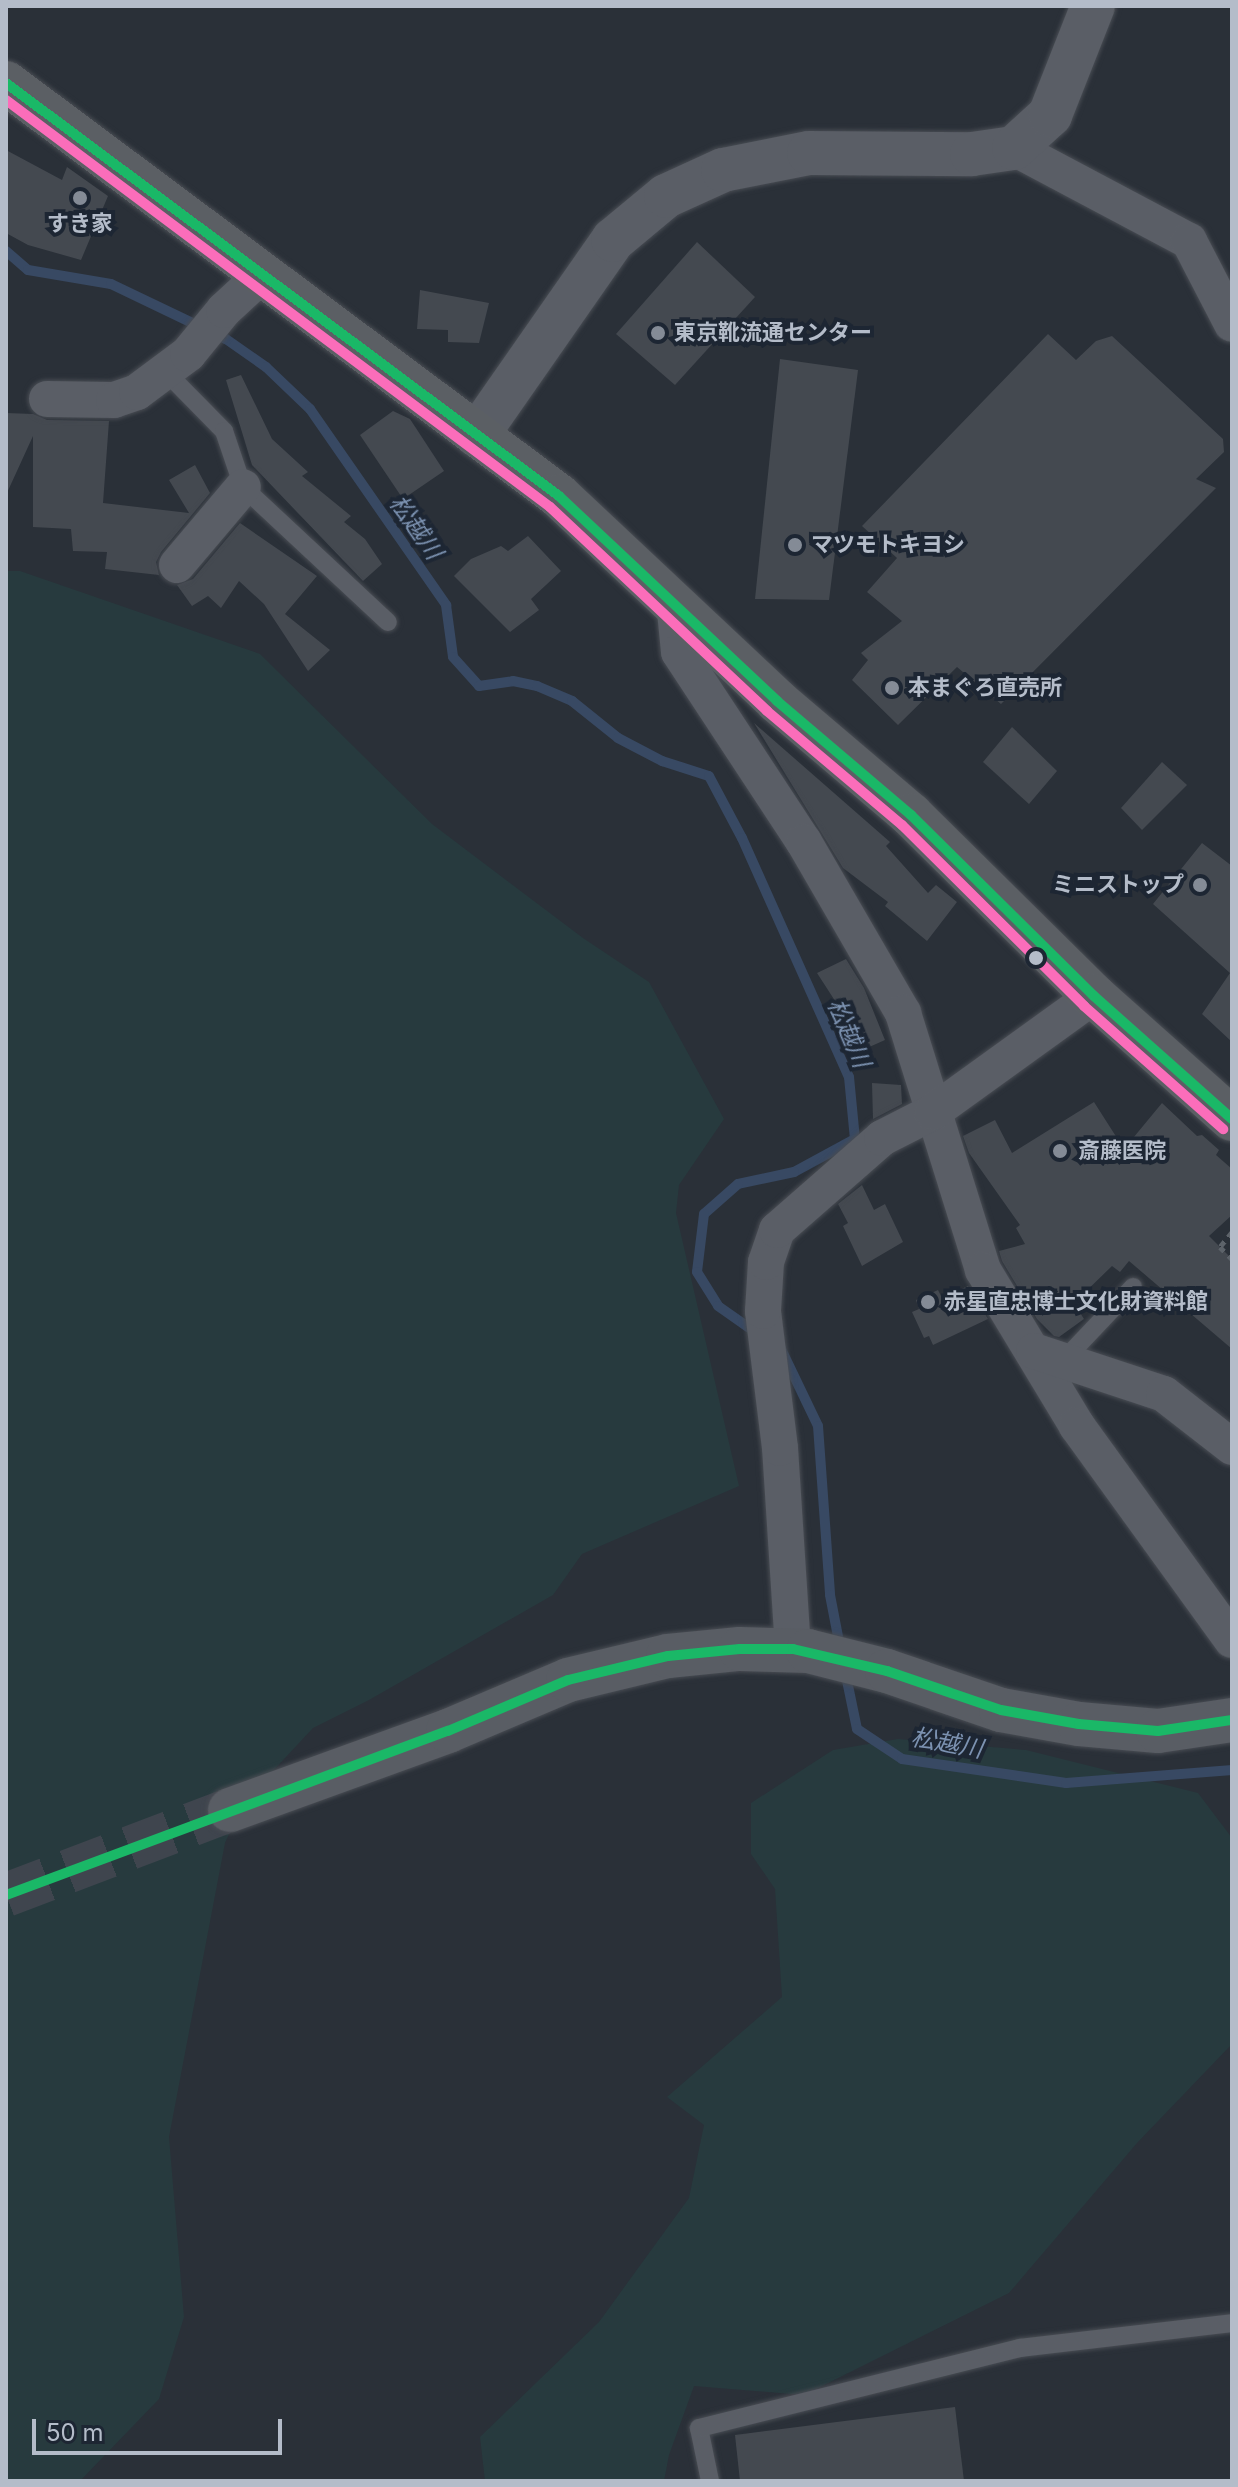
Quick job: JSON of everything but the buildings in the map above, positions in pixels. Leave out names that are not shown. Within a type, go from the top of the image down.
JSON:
[{"type":"highway","points":[[6,83],[559,496],[777,701],[911,815],[1094,996],[1232,1119]]},
{"type":"main road","points":[[230,1810],[448,1731],[568,1680],[668,1656],[740,1649],[801,1650],[887,1671],[1001,1710],[1079,1724],[1158,1731],[1232,1720]]},
{"type":"street","points":[[477,435],[613,240],[666,196],[723,170],[809,153],[972,154],[1014,148],[1050,115],[1093,6]]},
{"type":"street","points":[[1014,148],[1145,214],[1189,241],[1232,324]]},
{"type":"street","points":[[47,399],[114,400],[137,392],[176,362],[224,310],[263,274]]},
{"type":"street","points":[[177,565],[243,487]]},
{"type":"street","points":[[674,601],[679,652],[804,842],[903,1013],[983,1270],[1049,1356],[1077,1426],[1232,1640]]},
{"type":"street","points":[[801,1650],[763,1311],[766,1262],[777,1230],[804,1203],[882,1138],[933,1112],[1094,996]]},
{"type":"street","points":[[1049,1356],[1164,1394],[1230,1443]]},
{"type":"lane","points":[[176,362],[224,431],[243,487],[388,622]]},
{"type":"lane","points":[[1049,1356],[1133,1287]]},
{"type":"lane","points":[[710,2481],[699,2428],[1020,2348],[1232,2323]]},
{"type":"path","points":[[1232,1232],[1220,1247],[1232,1259]]},
{"type":"green space","points":[[6,571],[20,571],[260,654],[432,824],[583,938],[649,982],[724,1119],[679,1185],[676,1213],[739,1486],[582,1554],[553,1595],[369,1700],[313,1728],[243,1803],[225,1843],[169,2137],[184,2317],[159,2399],[80,2481],[6,2481]]},
{"type":"green space","points":[[898,1739],[1026,1750],[1198,1793],[1232,1838],[1232,2044],[1137,2143],[1009,2293],[804,2395],[694,2386],[669,2455],[664,2481],[485,2481],[480,2437],[599,2322],[689,2198],[704,2125],[667,2097],[782,1997],[775,1889],[751,1854],[751,1803],[833,1750]]},
{"type":"waterway","name":"松越川","points":[[6,251],[28,270],[111,284],[226,339],[266,367],[310,409],[446,605],[453,657],[479,686],[513,681],[537,686],[572,701],[618,738],[662,761],[709,776],[742,838],[849,1077],[855,1139],[794,1172],[738,1184],[704,1214],[697,1272],[718,1306],[758,1334]]},
{"type":"waterway","name":"松越川","points":[[781,1349],[818,1426],[830,1595],[840,1647]]},
{"type":"waterway","name":"松越川","points":[[845,1671],[857,1729],[902,1759],[1066,1783],[1232,1770]]},
{"type":"tunnel","points":[[6,1895],[230,1810]]},
{"type":"transit line","points":[[6,83],[559,496],[777,701],[911,815],[1094,996],[1232,1119]]},
{"type":"transit line","points":[[6,100],[550,507],[767,711],[902,825],[1084,1006],[1223,1129]]},
{"type":"transit line","points":[[6,1895],[448,1731],[568,1680],[668,1656],[740,1649],[793,1649],[887,1671],[1001,1710],[1079,1724],[1158,1731],[1232,1720]]},
{"type":"place","name":"すき家","points":[[80,198]]},
{"type":"place","name":"東京靴流通センター","points":[[658,333]]},
{"type":"place","name":"マツモトキヨシ","points":[[795,545]]},
{"type":"place","name":"本まぐろ直売所","points":[[892,688]]},
{"type":"place","name":"ミニストップ","points":[[1200,885]]},
{"type":"place","name":"斎藤医院","points":[[1060,1151]]},
{"type":"place","name":"赤星直忠博士文化財資料館","points":[[928,1302]]}]
